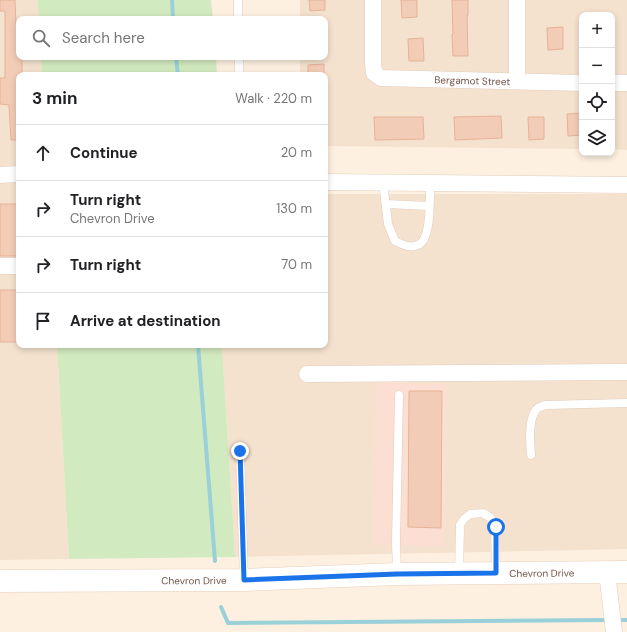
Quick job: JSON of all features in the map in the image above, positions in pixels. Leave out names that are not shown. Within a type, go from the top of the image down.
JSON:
[{"type":"main road","name":"Chevron Drive","points":[[0,581],[244,580],[397,574],[617,572]]},
{"type":"street","name":"Bergamot Street","points":[[373,0],[374,73],[382,78],[579,83]]},
{"type":"street","points":[[517,0],[517,81]]},
{"type":"street","points":[[615,83],[627,83]]},
{"type":"street","points":[[0,175],[16,174]]},
{"type":"street","points":[[328,182],[627,185]]},
{"type":"street","points":[[0,266],[16,266]]},
{"type":"street","points":[[307,374],[627,372]]},
{"type":"street","points":[[613,631],[611,607],[617,572]]},
{"type":"lane","points":[[238,0],[238,16]]},
{"type":"lane","points":[[239,60],[239,72]]},
{"type":"lane","points":[[383,182],[388,224],[395,241],[402,245],[415,247],[422,243],[425,237],[429,217],[430,182]]},
{"type":"lane","points":[[386,204],[429,206]]},
{"type":"lane","points":[[397,574],[396,541],[399,395]]},
{"type":"lane","points":[[530,455],[530,431],[533,415],[537,408],[545,405],[627,403]]},
{"type":"lane","points":[[240,451],[244,580]]},
{"type":"lane","points":[[458,573],[460,525],[470,514],[483,513],[491,518],[496,527],[496,573]]},
{"type":"shaded area","points":[[0,0],[37,0],[39,16],[16,16],[16,60],[41,60],[42,72],[16,72],[16,348],[57,348],[69,559],[0,560]]},
{"type":"shaded area","points":[[300,0],[627,0],[627,150],[615,149],[615,12],[579,12],[579,149],[328,146],[328,72],[300,72],[300,60],[328,60],[328,16],[300,16]]},
{"type":"shaded area","points":[[328,194],[627,194],[627,549],[235,557],[222,348],[328,348]]},
{"type":"shaded area","points":[[375,383],[445,384],[444,546],[374,545]]},
{"type":"green space","points":[[37,0],[211,0],[213,16],[39,16]]},
{"type":"green space","points":[[41,60],[216,60],[217,72],[42,72]]},
{"type":"green space","points":[[57,348],[222,348],[235,557],[69,559]]},
{"type":"building","points":[[0,0],[15,0],[16,60],[22,60],[22,72],[16,72],[16,140],[11,140],[9,105],[0,104],[0,78],[5,78],[5,11],[0,11]]},
{"type":"building","points":[[309,0],[325,0],[325,10],[310,11]]},
{"type":"building","points":[[401,0],[417,0],[417,17],[402,18]]},
{"type":"building","points":[[452,0],[468,0],[468,56],[453,56]]},
{"type":"building","points":[[563,27],[563,49],[548,50],[547,28]]},
{"type":"building","points":[[423,38],[424,61],[409,61],[408,39]]},
{"type":"building","points":[[324,64],[324,72],[308,72],[308,65]]},
{"type":"building","points":[[579,113],[579,135],[568,136],[567,114]]},
{"type":"building","points":[[501,116],[502,138],[455,140],[454,117]]},
{"type":"building","points":[[374,117],[423,117],[424,139],[375,140]]},
{"type":"building","points":[[528,117],[544,117],[544,139],[529,140]]},
{"type":"building","points":[[0,204],[16,204],[16,256],[0,256]]},
{"type":"building","points":[[0,290],[16,290],[16,342],[0,342]]},
{"type":"building","points":[[409,391],[442,391],[441,528],[408,527]]},
{"type":"waterway","points":[[172,0],[173,16]]},
{"type":"waterway","points":[[176,60],[178,72]]},
{"type":"waterway","points":[[198,348],[215,561]]},
{"type":"waterway","points":[[221,607],[228,623],[609,620]]},
{"type":"waterway","points":[[615,620],[627,620]]},
{"type":"route","points":[[240,451],[244,580],[397,574],[496,573],[496,527]]}]
